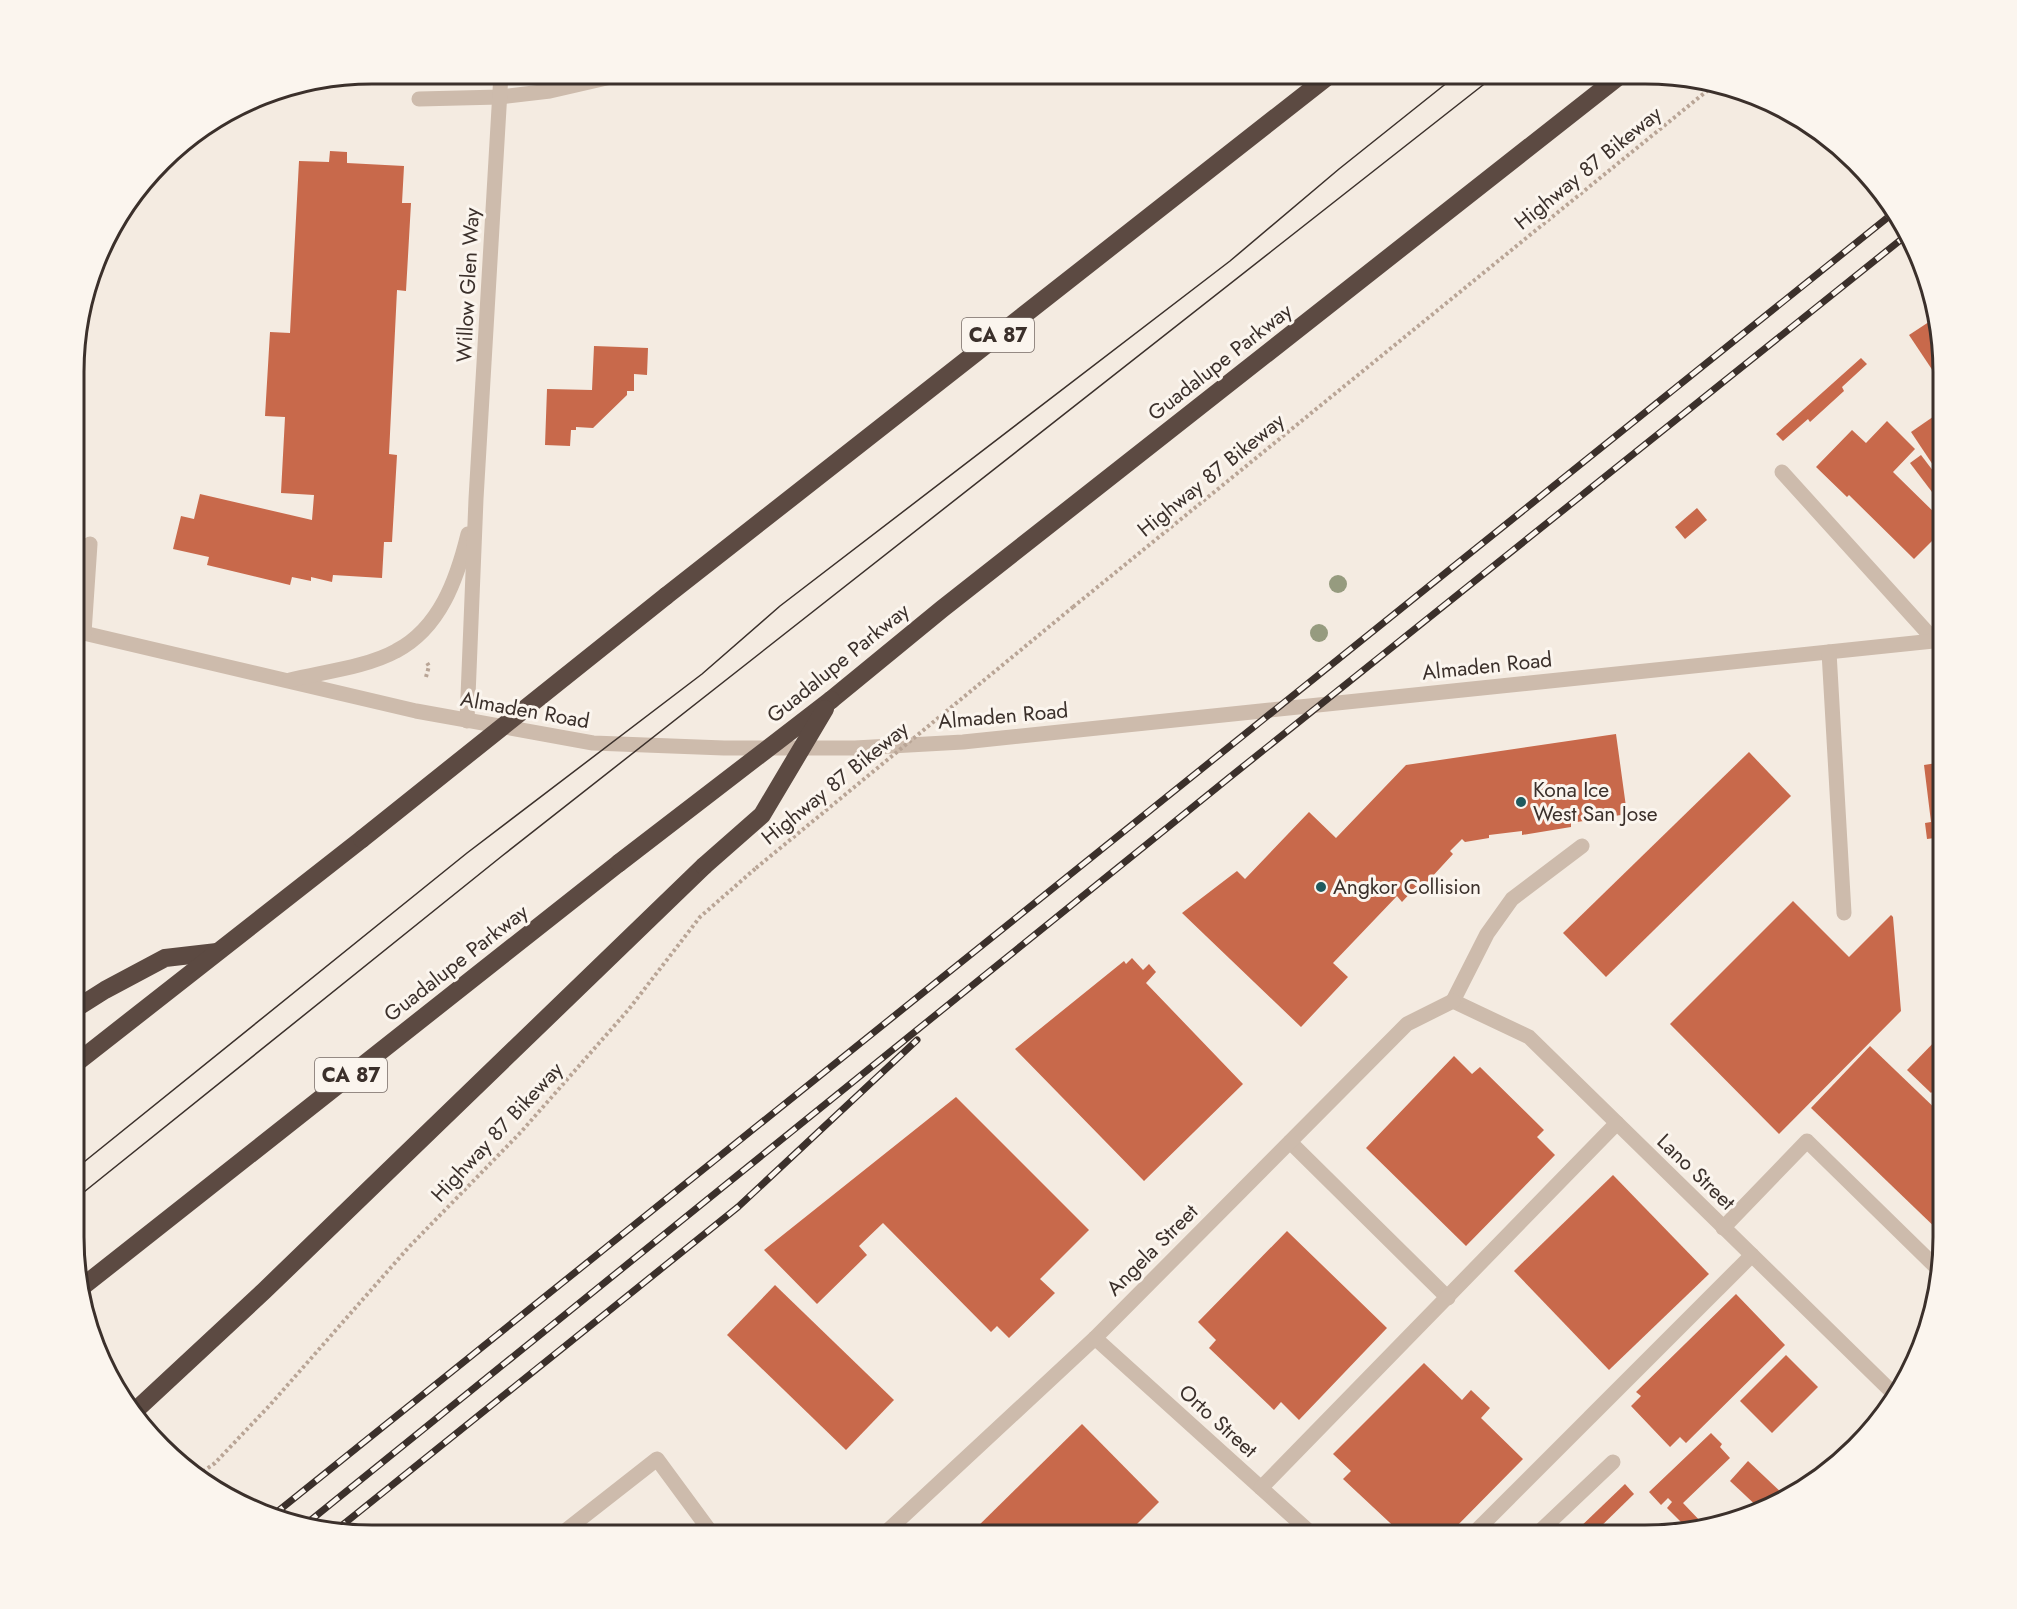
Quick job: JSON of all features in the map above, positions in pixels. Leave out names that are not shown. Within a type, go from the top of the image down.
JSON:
[{"type":"highway","name":"CA 87","points":[[84,1057],[1318,84]]},
{"type":"highway","name":"Guadalupe Parkway","points":[[88,1282],[619,862],[831,700],[942,609],[1609,84]]},
{"type":"highway","points":[[140,1406],[264,1291],[704,866],[762,815],[831,700]]},
{"type":"highway","points":[[84,1003],[165,958],[217,952]]},
{"type":"street","name":"Willow Glen Way","points":[[467,721],[476,499],[501,84]]},
{"type":"street","points":[[419,99],[500,97],[563,89],[583,84]]},
{"type":"street","points":[[1782,472],[1933,634]]},
{"type":"street","name":"Willow Glen Way","points":[[288,680],[366,662],[395,652],[428,626],[443,605],[460,564],[476,499]]},
{"type":"street","points":[[84,597],[90,544]]},
{"type":"street","name":"Almaden Road","points":[[84,633],[467,721],[592,743],[724,748],[855,748],[963,742],[1933,641]]},
{"type":"street","points":[[1829,652],[1844,913]]},
{"type":"street","points":[[1453,1002],[1487,934],[1512,899],[1582,846]]},
{"type":"street","name":"Lano Street","points":[[1453,1002],[1529,1037],[1889,1390]]},
{"type":"street","name":"Angela Street","points":[[894,1525],[1095,1338],[1407,1024],[1453,1002]]},
{"type":"street","points":[[1261,1488],[1617,1123]]},
{"type":"street","points":[[1723,1228],[1807,1141],[1932,1262]]},
{"type":"street","points":[[1290,1142],[1448,1298]]},
{"type":"street","points":[[1482,1525],[1752,1255]]},
{"type":"street","name":"Orto Street","points":[[1095,1338],[1302,1525]]},
{"type":"street","points":[[573,1525],[657,1459],[705,1525]]},
{"type":"street","points":[[1547,1525],[1613,1462]]},
{"type":"path","name":"Highway 87 Bikeway","points":[[204,1470],[215,1463],[270,1405],[408,1248],[521,1132],[629,1009],[700,917],[756,868],[1073,607],[1707,91]]},
{"type":"building","points":[[330,151],[347,152],[347,163],[404,166],[402,203],[411,203],[406,291],[397,290],[389,454],[397,455],[392,542],[384,542],[382,578],[333,575],[332,582],[311,577],[311,581],[292,577],[290,585],[207,565],[209,557],[173,549],[181,516],[194,519],[200,494],[312,520],[314,495],[281,493],[285,417],[265,416],[270,332],[290,333],[299,161],[329,162]]},
{"type":"building","points":[[1928,322],[1933,371],[1909,335]]},
{"type":"building","points":[[594,346],[648,348],[647,375],[634,374],[634,391],[627,391],[627,395],[593,428],[576,427],[576,430],[571,430],[570,446],[545,445],[547,389],[592,390]]},
{"type":"building","points":[[1861,358],[1867,364],[1842,387],[1844,391],[1810,422],[1808,419],[1783,441],[1776,434]]},
{"type":"building","points":[[1933,417],[1933,465],[1911,432]]},
{"type":"building","points":[[1887,421],[1915,449],[1893,472],[1933,511],[1933,540],[1914,559],[1849,495],[1847,497],[1816,467],[1852,430],[1866,443]]},
{"type":"building","points":[[1921,455],[1933,471],[1933,491],[1932,492],[1910,463]]},
{"type":"building","points":[[1697,508],[1707,520],[1685,539],[1675,527]]},
{"type":"building","points":[[1616,734],[1627,814],[1571,823],[1571,827],[1522,835],[1522,831],[1489,835],[1489,838],[1465,842],[1462,839],[1450,851],[1453,854],[1419,891],[1415,888],[1402,902],[1397,896],[1333,963],[1348,977],[1301,1027],[1182,913],[1237,871],[1245,879],[1309,812],[1336,838],[1406,765]]},
{"type":"building","points":[[1749,752],[1791,796],[1606,977],[1563,933]]},
{"type":"building","points":[[1933,764],[1933,838],[1927,839],[1925,823],[1931,822],[1924,765]]},
{"type":"building","points":[[1793,901],[1849,957],[1891,915],[1893,917],[1901,1011],[1779,1134],[1670,1024]]},
{"type":"building","points":[[1132,958],[1143,970],[1149,964],[1156,972],[1146,983],[1243,1084],[1144,1181],[1015,1049],[1124,961],[1126,964]]},
{"type":"building","points":[[1933,1043],[1933,1091],[1931,1093],[1907,1070]]},
{"type":"building","points":[[1870,1046],[1933,1106],[1933,1225],[1811,1108]]},
{"type":"building","points":[[1454,1056],[1472,1074],[1480,1067],[1544,1130],[1537,1137],[1555,1155],[1466,1246],[1366,1148]]},
{"type":"building","points":[[956,1097],[1089,1230],[1040,1279],[1055,1293],[1009,1338],[997,1326],[991,1332],[883,1223],[859,1246],[867,1255],[817,1304],[764,1250]]},
{"type":"building","points":[[1613,1175],[1709,1274],[1609,1370],[1514,1271]]},
{"type":"building","points":[[1287,1231],[1387,1328],[1299,1420],[1281,1402],[1274,1410],[1209,1348],[1216,1340],[1198,1322]]},
{"type":"building","points":[[775,1285],[894,1400],[846,1450],[727,1335]]},
{"type":"building","points":[[1736,1294],[1785,1345],[1686,1443],[1680,1437],[1670,1447],[1631,1406],[1641,1396],[1636,1392]]},
{"type":"building","points":[[1786,1355],[1818,1387],[1772,1433],[1740,1401]]},
{"type":"building","points":[[1424,1363],[1462,1400],[1471,1390],[1490,1408],[1481,1418],[1523,1459],[1458,1525],[1392,1525],[1343,1479],[1351,1471],[1333,1454]]},
{"type":"building","points":[[1082,1424],[1159,1502],[1136,1525],[979,1525]]},
{"type":"building","points":[[1711,1433],[1722,1444],[1720,1447],[1730,1458],[1683,1503],[1699,1519],[1682,1523],[1667,1508],[1672,1502],[1668,1498],[1661,1505],[1649,1492]]},
{"type":"building","points":[[1748,1461],[1780,1491],[1754,1503],[1730,1481]]},
{"type":"building","points":[[1625,1484],[1634,1494],[1602,1525],[1582,1525]]},
{"type":"tram line","points":[[84,1162],[467,853],[702,674],[780,606],[1230,261],[1339,169],[1445,84]]},
{"type":"tram line","points":[[84,1192],[502,856],[1484,84]]},
{"type":"railway","points":[[280,1510],[1888,218]]},
{"type":"railway","points":[[313,1518],[1230,777],[1900,240]]},
{"type":"railway","points":[[344,1524],[738,1207],[917,1040]]},
{"type":"place","name":"Kona Ice West San Jose","points":[[1521,802]]},
{"type":"place","name":"Angkor Collision","points":[[1321,887]]}]
